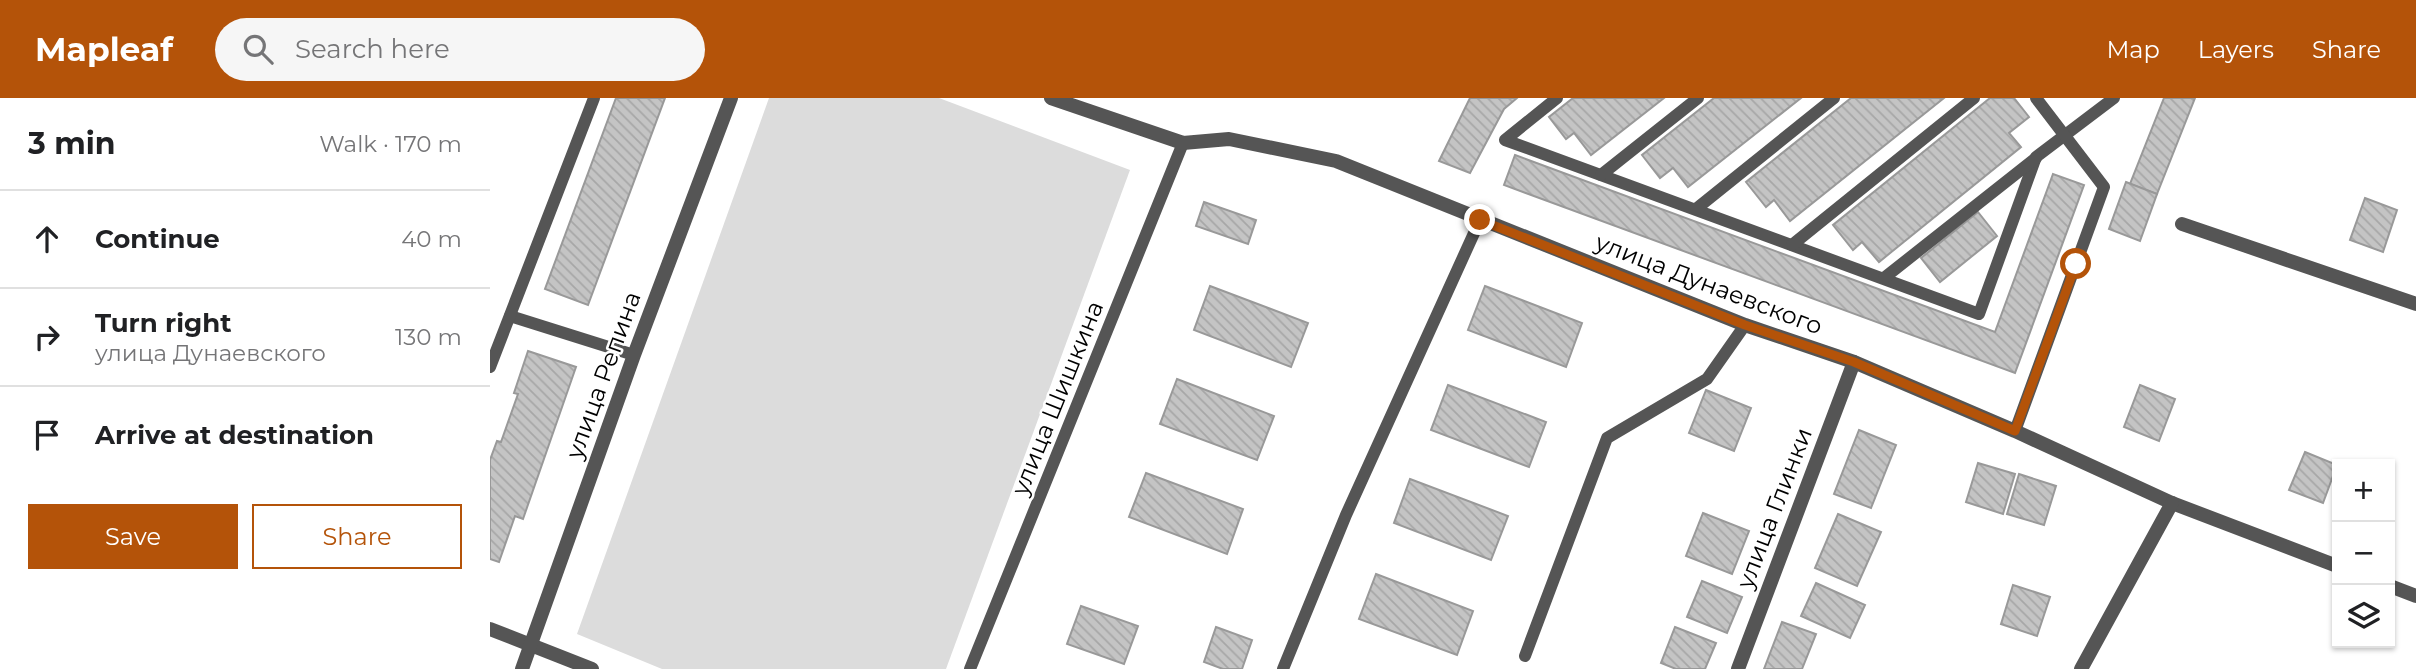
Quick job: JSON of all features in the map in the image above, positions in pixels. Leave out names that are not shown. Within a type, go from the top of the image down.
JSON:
[{"type":"street","name":"улица Репина","points":[[522,669],[634,355],[731,98]]},
{"type":"street","name":"улица Дунаевского","points":[[1051,98],[1183,143],[1229,139],[1336,161],[1745,325],[1854,362],[2015,431],[2172,503],[2332,564]]},
{"type":"street","points":[[2182,224],[2416,304]]},
{"type":"street","name":"улица Глинки","points":[[1738,669],[1854,362]]},
{"type":"street","points":[[2081,669],[2172,503]]},
{"type":"street","points":[[2395,588],[2416,596]]},
{"type":"street","points":[[490,629],[592,669]]},
{"type":"lane","points":[[490,367],[594,98]]},
{"type":"lane","points":[[1557,98],[1506,139],[1979,314],[2036,157]]},
{"type":"lane","points":[[1601,175],[1698,98]]},
{"type":"lane","points":[[1696,209],[1834,98]]},
{"type":"lane","points":[[1792,245],[1974,98]]},
{"type":"lane","points":[[2015,431],[2104,187],[2036,98]]},
{"type":"lane","points":[[1884,278],[2114,98]]},
{"type":"lane","name":"улица Шишкина","points":[[970,669],[1183,143]]},
{"type":"lane","points":[[1283,669],[1346,515],[1480,220]]},
{"type":"lane","points":[[510,316],[634,355]]},
{"type":"lane","points":[[1525,656],[1607,438],[1707,379],[1745,325]]},
{"type":"shaded area","points":[[769,98],[939,98],[1130,170],[946,669],[662,669],[577,634]]},
{"type":"building","points":[[616,98],[665,98],[588,305],[545,289]]},
{"type":"building","points":[[1470,98],[1517,98],[1504,109],[1470,173],[1439,161]]},
{"type":"building","points":[[1573,98],[1664,98],[1591,155],[1574,133],[1566,139],[1549,117]]},
{"type":"building","points":[[1714,98],[1801,98],[1688,187],[1673,168],[1660,178],[1642,155]]},
{"type":"building","points":[[1851,98],[1944,98],[1790,221],[1774,200],[1766,207],[1746,182]]},
{"type":"building","points":[[1990,98],[2014,98],[2029,117],[2009,133],[2021,147],[1879,262],[1862,242],[1853,250],[1833,225]]},
{"type":"building","points":[[2164,98],[2195,98],[2157,194],[2130,184]]},
{"type":"building","points":[[1515,155],[1995,332],[2053,174],[2084,185],[2015,373],[1504,185]]},
{"type":"building","points":[[2126,182],[2157,194],[2140,241],[2109,229]]},
{"type":"building","points":[[2365,198],[2397,210],[2383,252],[2350,240]]},
{"type":"building","points":[[1204,202],[1256,220],[1248,244],[1196,226]]},
{"type":"building","points":[[1978,212],[1997,236],[1940,282],[1921,258]]},
{"type":"building","points":[[1210,286],[1308,323],[1291,367],[1194,330]]},
{"type":"building","points":[[1485,286],[1582,323],[1566,367],[1468,330]]},
{"type":"building","points":[[528,351],[576,367],[523,519],[515,516],[499,562],[490,559],[490,460],[497,441],[501,442],[518,394],[514,393]]},
{"type":"building","points":[[1177,379],[1274,416],[1257,460],[1160,424]]},
{"type":"building","points":[[1448,385],[1546,422],[1529,467],[1431,430]]},
{"type":"building","points":[[2140,385],[2175,399],[2159,441],[2124,427]]},
{"type":"building","points":[[1706,390],[1751,408],[1734,451],[1689,433]]},
{"type":"building","points":[[1859,430],[1896,445],[1871,508],[1834,494]]},
{"type":"building","points":[[2305,452],[2332,463],[2332,479],[2323,503],[2289,490]]},
{"type":"building","points":[[1978,463],[2015,474],[2003,514],[1966,502]]},
{"type":"building","points":[[1146,473],[1243,509],[1227,554],[1129,517]]},
{"type":"building","points":[[2019,474],[2056,486],[2044,525],[2007,514]]},
{"type":"building","points":[[1410,479],[1508,516],[1491,560],[1394,523]]},
{"type":"building","points":[[1703,513],[1749,531],[1732,574],[1686,556]]},
{"type":"building","points":[[1838,514],[1881,532],[1857,586],[1815,568]]},
{"type":"building","points":[[1376,574],[1473,611],[1457,655],[1359,619]]},
{"type":"building","points":[[1702,581],[1742,597],[1727,633],[1687,617]]},
{"type":"building","points":[[1816,583],[1865,605],[1850,638],[1801,616]]},
{"type":"building","points":[[2013,585],[2050,597],[2037,636],[2001,624]]},
{"type":"building","points":[[1081,606],[1138,626],[1124,664],[1067,644]]},
{"type":"building","points":[[1782,622],[1816,634],[1802,669],[1764,669]]},
{"type":"building","points":[[1216,627],[1252,640],[1242,669],[1223,669],[1204,662]]},
{"type":"building","points":[[1675,627],[1716,643],[1705,669],[1676,669],[1661,663]]},
{"type":"route","points":[[1480,220],[1745,325],[1854,362],[2015,431],[2076,264]]}]
